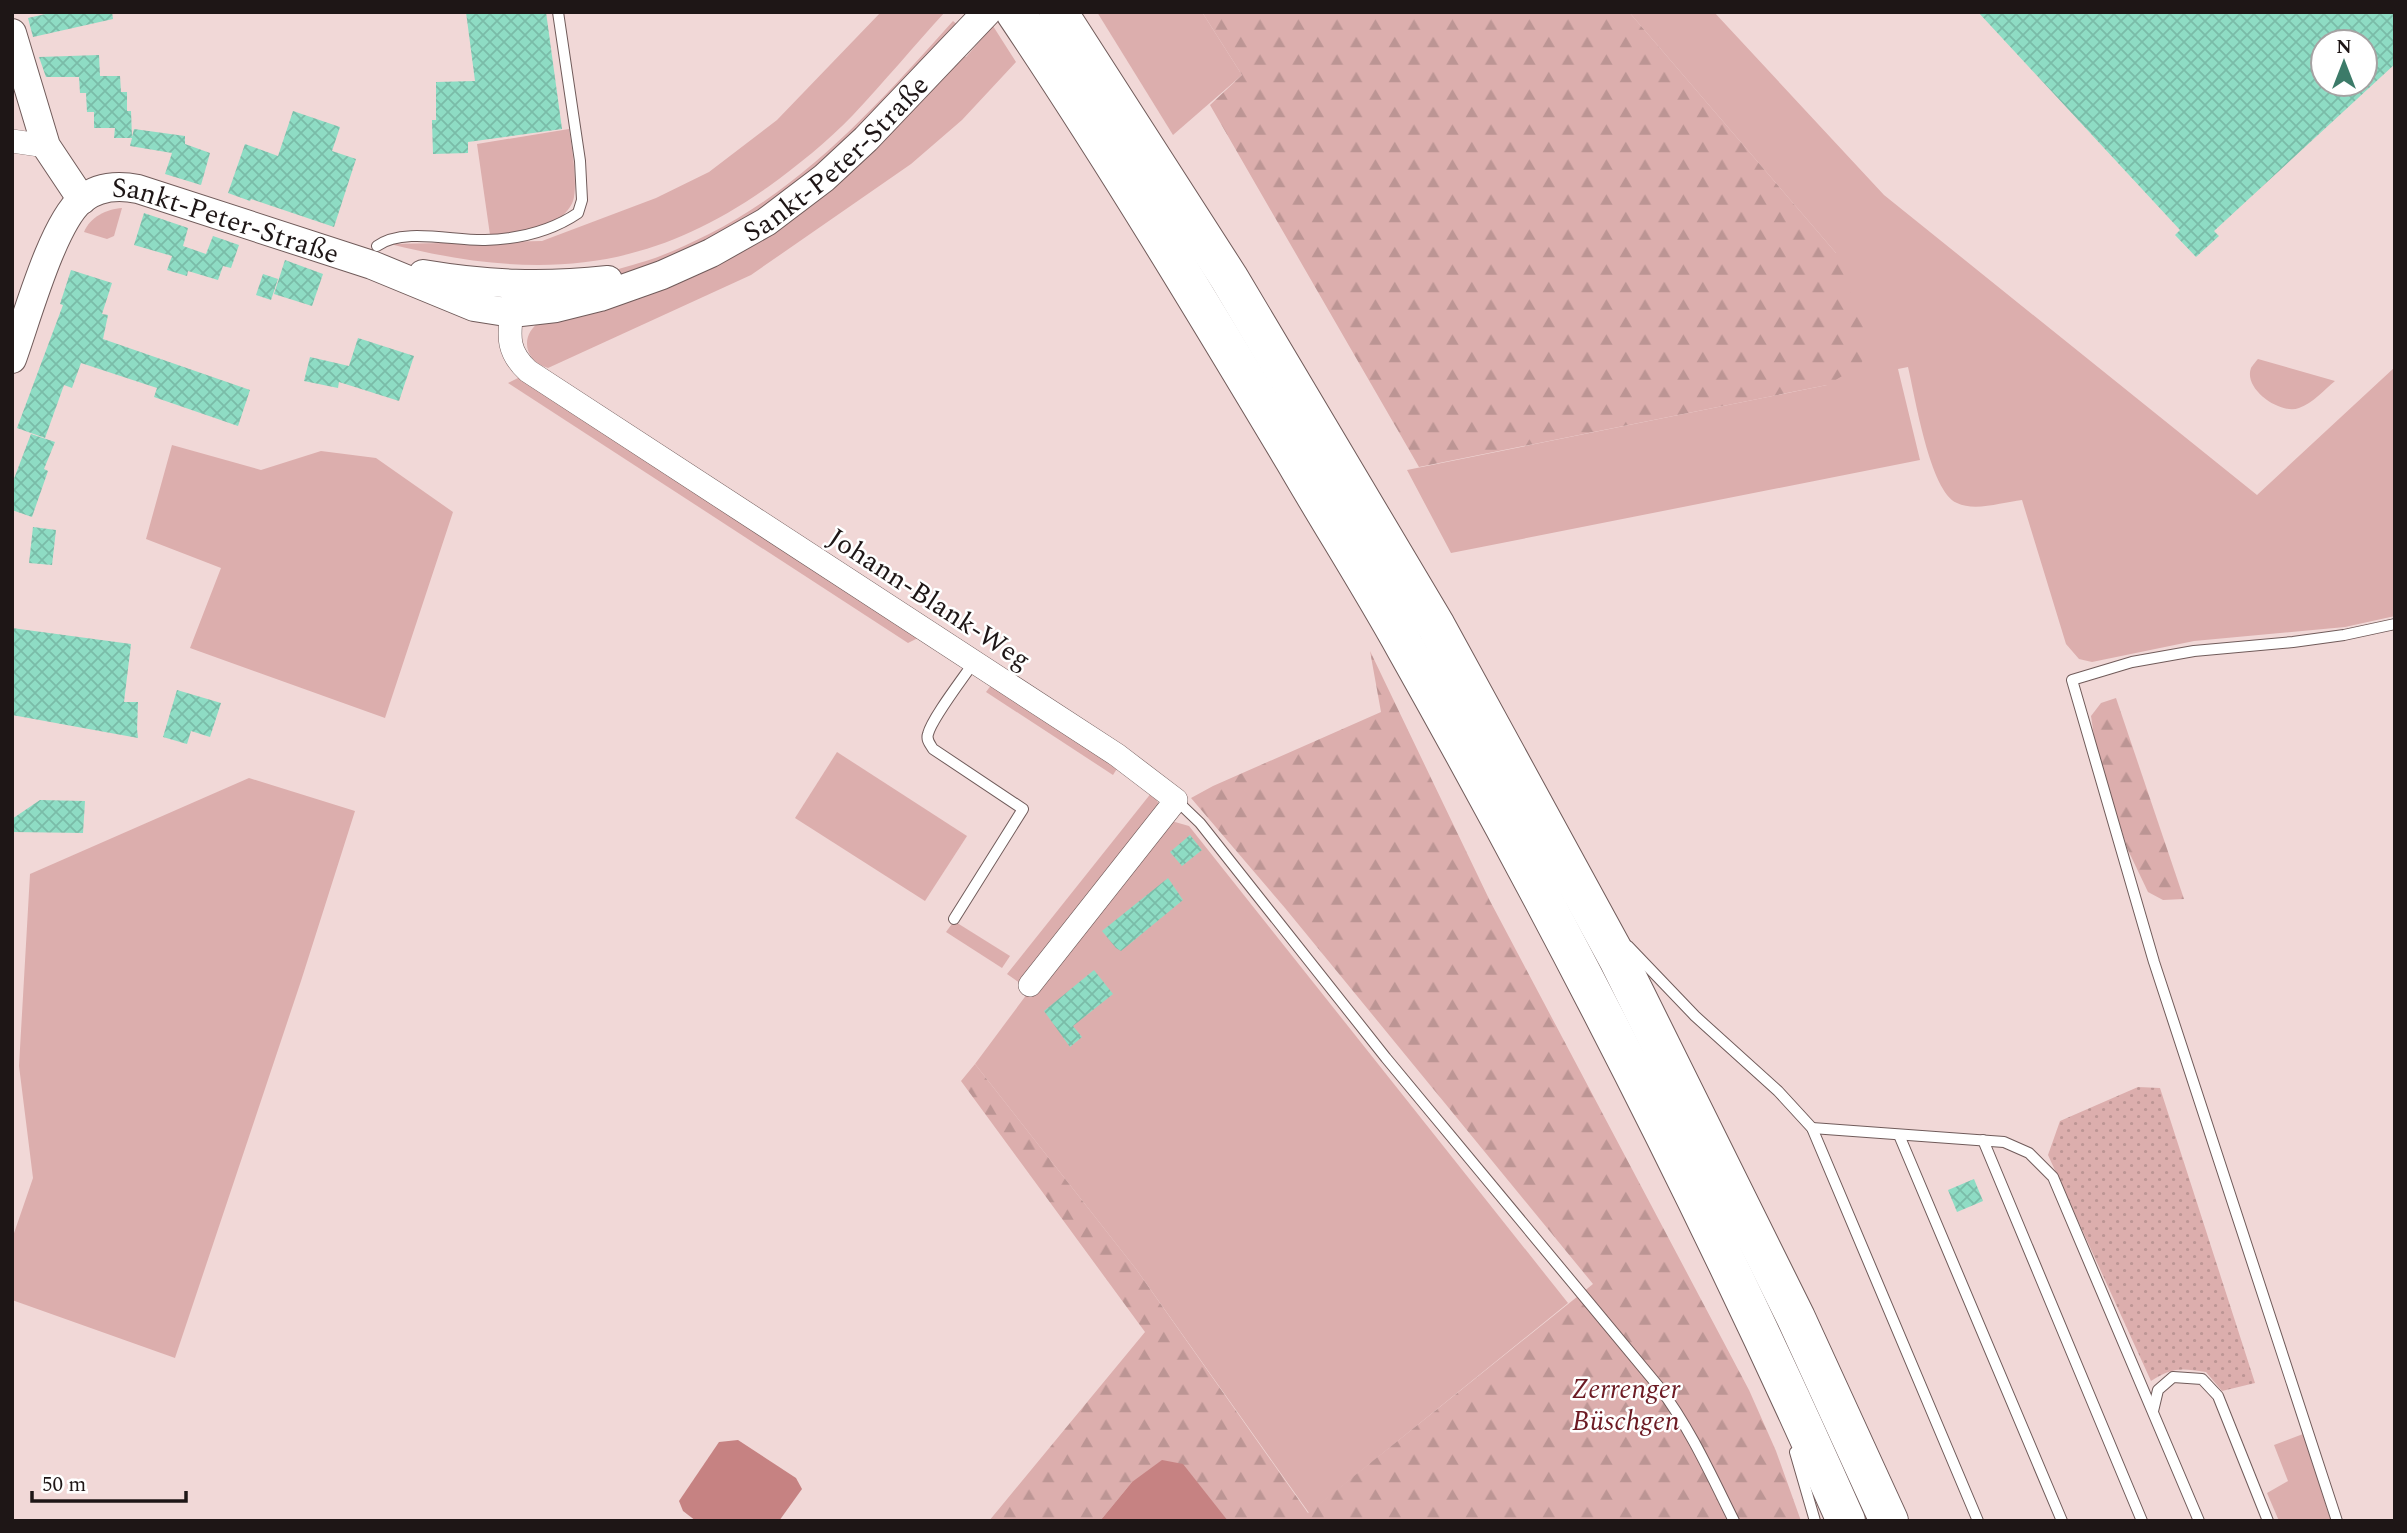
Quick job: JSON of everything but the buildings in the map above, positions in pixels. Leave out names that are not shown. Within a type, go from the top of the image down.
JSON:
[{"type":"highway","points":[[1058,12],[1229,278],[1436,625],[1619,961],[1790,1306],[1889,1521]]},
{"type":"highway","points":[[995,13],[1069,92],[1197,296],[1403,643],[1526,866],[1662,1130],[1846,1521]]},
{"type":"street","name":"Sankt-Peter-Straße","points":[[374,256],[474,307],[512,313],[556,308],[600,297],[662,275],[711,253],[766,222],[824,178],[995,13]]},
{"type":"street","points":[[12,33],[46,146],[82,200],[70,213],[59,232],[12,359]]},
{"type":"street","points":[[12,141],[46,146]]},
{"type":"street","name":"Sankt-Peter-Straße","points":[[82,200],[100,189],[122,186],[138,188],[469,282],[548,286],[662,275]]},
{"type":"street","name":"Johann-Blank-Weg","points":[[513,286],[510,336],[513,354],[528,370],[1117,755],[1177,800]]},
{"type":"street","points":[[1030,985],[1177,800]]},
{"type":"lane","points":[[374,256],[388,238],[484,240],[519,237],[560,226],[578,213],[582,200],[580,161],[558,12]]},
{"type":"lane","points":[[2337,1521],[2154,962],[2072,680],[2132,662],[2182,653],[2319,639],[2395,624]]},
{"type":"lane","points":[[954,919],[1023,809],[933,749],[928,742],[927,735],[934,721],[974,662]]},
{"type":"lane","points":[[1177,800],[1200,823],[1386,1058],[1659,1387],[1685,1425],[1734,1521]]},
{"type":"lane","points":[[1590,907],[1695,1016],[1778,1091],[1812,1128],[1978,1521]]},
{"type":"lane","points":[[1812,1128],[2004,1142],[2029,1153],[2053,1177],[2199,1521]]},
{"type":"lane","points":[[1662,1130],[1685,1202]]},
{"type":"lane","points":[[1899,1135],[2062,1521]]},
{"type":"lane","points":[[1983,1140],[2142,1521]]},
{"type":"lane","points":[[2153,1411],[2158,1390],[2173,1377],[2202,1379],[2218,1396],[2269,1521]]},
{"type":"lane","points":[[1790,1439],[1815,1521]]},
{"type":"green space","points":[[881,12],[945,12],[853,115],[812,153],[768,187],[722,216],[677,238],[632,253],[586,262],[540,265],[492,263],[390,244],[542,241],[656,198],[709,172],[777,120]]},
{"type":"green space","points":[[1097,12],[1202,12],[1242,75],[1173,135]]},
{"type":"green space","points":[[1202,12],[1629,12],[1836,253],[1869,343],[1861,365],[1827,385],[1419,467],[1210,105],[1242,75]]},
{"type":"green space","points":[[1629,12],[1714,12],[1884,195],[2257,495],[2395,367],[2395,616],[2345,627],[2194,641],[2092,662],[2079,659],[2066,644],[2022,500],[1972,507],[1957,503],[1947,495],[1931,463],[1908,367],[1898,369],[1920,460],[1451,553],[1407,470],[1827,385],[1836,253]]},
{"type":"green space","points":[[953,21],[959,26],[870,120],[806,178],[771,204],[698,249],[648,267],[596,279],[614,270],[662,255],[709,234],[779,191],[841,139]]},
{"type":"green space","points":[[993,26],[1016,62],[962,120],[911,164],[751,275],[548,368],[540,365],[529,354],[529,333],[541,321],[718,265],[790,222],[836,184],[928,95],[963,55],[966,57]]},
{"type":"green space","points":[[569,129],[575,186],[573,201],[568,210],[555,222],[540,229],[490,235],[477,144]]},
{"type":"green space","points":[[122,208],[114,236],[107,239],[84,232],[90,222],[100,215]]},
{"type":"green space","points":[[2258,359],[2335,381],[2304,406],[2282,408],[2265,398],[2252,384],[2251,368]]},
{"type":"green space","points":[[523,378],[920,637],[908,643],[508,383]]},
{"type":"green space","points":[[172,445],[261,470],[321,451],[376,458],[453,512],[385,718],[190,648],[221,568],[146,539]]},
{"type":"green space","name":"Zerrenger Büschgen","points":[[1370,651],[1490,901],[1749,1390],[1776,1451],[1801,1521],[1228,1521],[1132,1482],[1100,1521],[989,1521],[1145,1332],[961,1081],[975,1064],[1136,1269],[1308,1513],[1593,1284],[1285,908],[1191,798],[1381,712]]},
{"type":"green space","points":[[992,684],[1118,767],[1113,775],[986,692]]},
{"type":"green space","points":[[2116,698],[2184,899],[2163,900],[2148,892],[2127,848],[2095,743],[2091,716],[2101,703]]},
{"type":"green space","points":[[837,752],[967,836],[925,901],[795,818]]},
{"type":"green space","points":[[249,778],[355,811],[175,1358],[12,1300],[12,1239],[33,1178],[19,1066],[30,874]]},
{"type":"green space","points":[[1152,792],[1168,820],[1189,826],[1568,1303],[1309,1513],[1136,1269],[975,1064],[1030,990],[1007,974]]},
{"type":"green space","points":[[954,921],[1010,956],[1002,968],[946,932]]},
{"type":"green space","points":[[2138,1087],[2160,1088],[2255,1383],[2222,1391],[2206,1372],[2183,1369],[2165,1373],[2151,1381],[2048,1155],[2060,1121]]},
{"type":"green space","points":[[2303,1434],[2331,1521],[2279,1521],[2267,1493],[2288,1481],[2274,1445]]},
{"type":"shaded area","points":[[738,1440],[796,1478],[802,1489],[779,1521],[696,1521],[683,1511],[679,1501],[719,1442]]},
{"type":"shaded area","points":[[1162,1460],[1183,1464],[1228,1521],[1100,1521],[1132,1482]]}]
